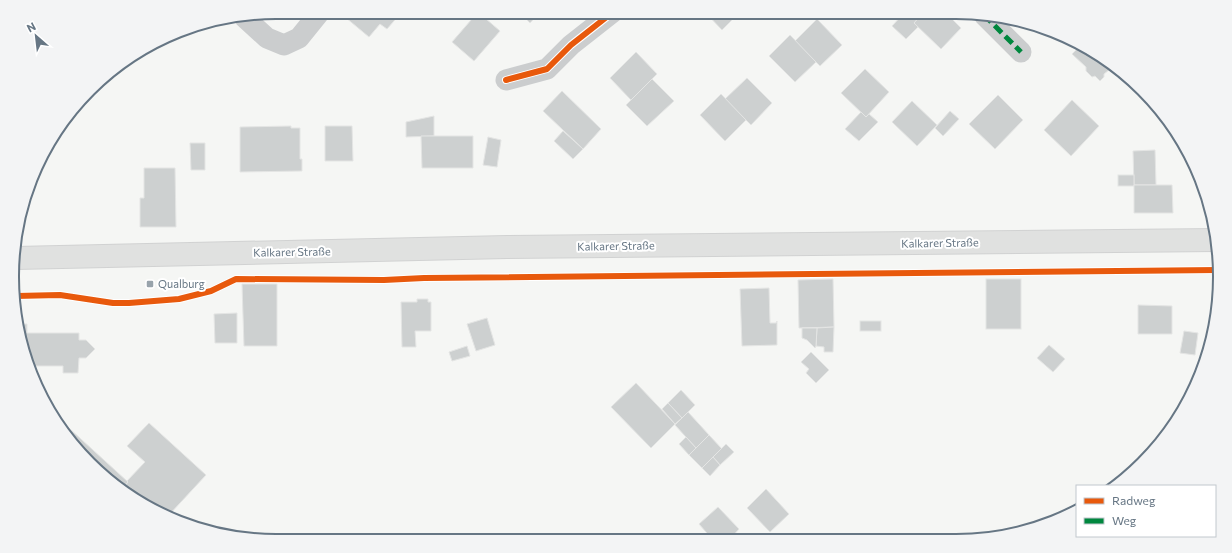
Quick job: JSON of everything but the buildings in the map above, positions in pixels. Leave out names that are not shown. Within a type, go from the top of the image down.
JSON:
[{"type":"main road","name":"Kalkarer Straße","points":[[20,258],[499,247],[1210,240]]},
{"type":"street","points":[[248,21],[267,38],[284,45],[299,38],[314,19]]},
{"type":"street","points":[[506,80],[547,68],[571,45],[604,19]]},
{"type":"street","points":[[990,21],[1021,52]]},
{"type":"marked path","points":[[990,21],[1021,52]]},
{"type":"cycle path","points":[[506,80],[547,69],[571,45],[604,19]]},
{"type":"cycle path","points":[[20,296],[60,295],[113,303],[129,303],[179,299],[211,291],[236,279],[384,280],[424,278],[1213,270]]},
{"type":"place","name":"Qualburg","points":[[150,284]]}]
